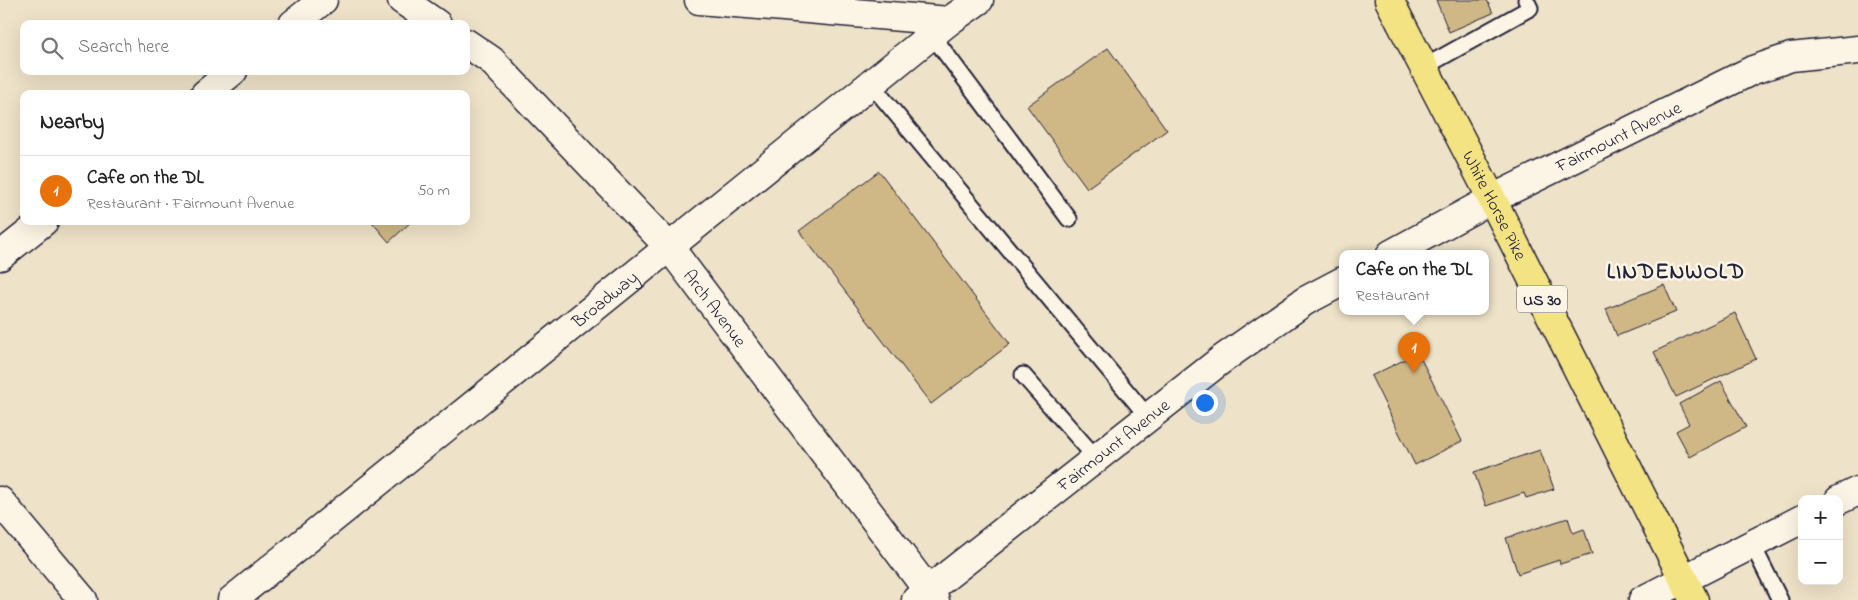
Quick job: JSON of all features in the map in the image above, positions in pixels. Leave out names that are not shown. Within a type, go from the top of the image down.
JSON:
[{"type":"highway","name":"White Horse Pike","points":[[1389,0],[1492,199],[1688,590]]},
{"type":"street","points":[[298,20],[323,0]]},
{"type":"street","points":[[402,0],[431,20]]},
{"type":"street","points":[[700,0],[940,28]]},
{"type":"street","name":"Broadway","points":[[232,600],[940,28],[979,0]]},
{"type":"street","name":"Arch Avenue","points":[[470,46],[490,60],[670,248],[926,597]]},
{"type":"street","name":"Fairmount Avenue","points":[[1398,250],[1492,199],[1753,70],[1791,57],[1858,50]]},
{"type":"street","points":[[209,90],[228,75]]},
{"type":"street","points":[[0,256],[39,225]]},
{"type":"street","name":"Fairmount Avenue","points":[[926,597],[1096,458],[1236,349],[1305,301],[1339,282]]},
{"type":"street","points":[[1843,498],[1858,490]]},
{"type":"street","points":[[0,501],[84,600]]},
{"type":"street","points":[[1643,600],[1688,590],[1752,544],[1798,521]]},
{"type":"lane","points":[[1424,67],[1530,8],[1526,0]]},
{"type":"lane","points":[[940,28],[1069,219]]},
{"type":"lane","points":[[871,84],[1148,417]]},
{"type":"lane","points":[[1023,375],[1096,458]]},
{"type":"lane","points":[[1752,544],[1780,600]]},
{"type":"building","points":[[1436,0],[1487,0],[1493,13],[1449,32]]},
{"type":"building","points":[[1108,48],[1167,130],[1087,188],[1027,106]]},
{"type":"building","points":[[879,171],[1010,344],[931,404],[799,231]]},
{"type":"building","points":[[374,225],[408,225],[389,242]]},
{"type":"building","points":[[1664,285],[1676,312],[1617,336],[1606,309]]},
{"type":"building","points":[[1735,313],[1756,359],[1676,397],[1654,352]]},
{"type":"building","points":[[1418,353],[1462,441],[1415,465],[1371,376]]},
{"type":"building","points":[[1721,381],[1746,427],[1690,457],[1676,431],[1689,424],[1679,404]]},
{"type":"building","points":[[1540,450],[1554,489],[1526,498],[1524,493],[1486,506],[1474,472]]},
{"type":"building","points":[[1568,518],[1573,533],[1584,529],[1592,554],[1560,564],[1559,560],[1518,574],[1506,538]]},
{"type":"place","name":"Cafe on the DL","points":[[1414,373]]},
{"type":"district","name":"LINDENWOLD","points":[[1676,270]]}]
